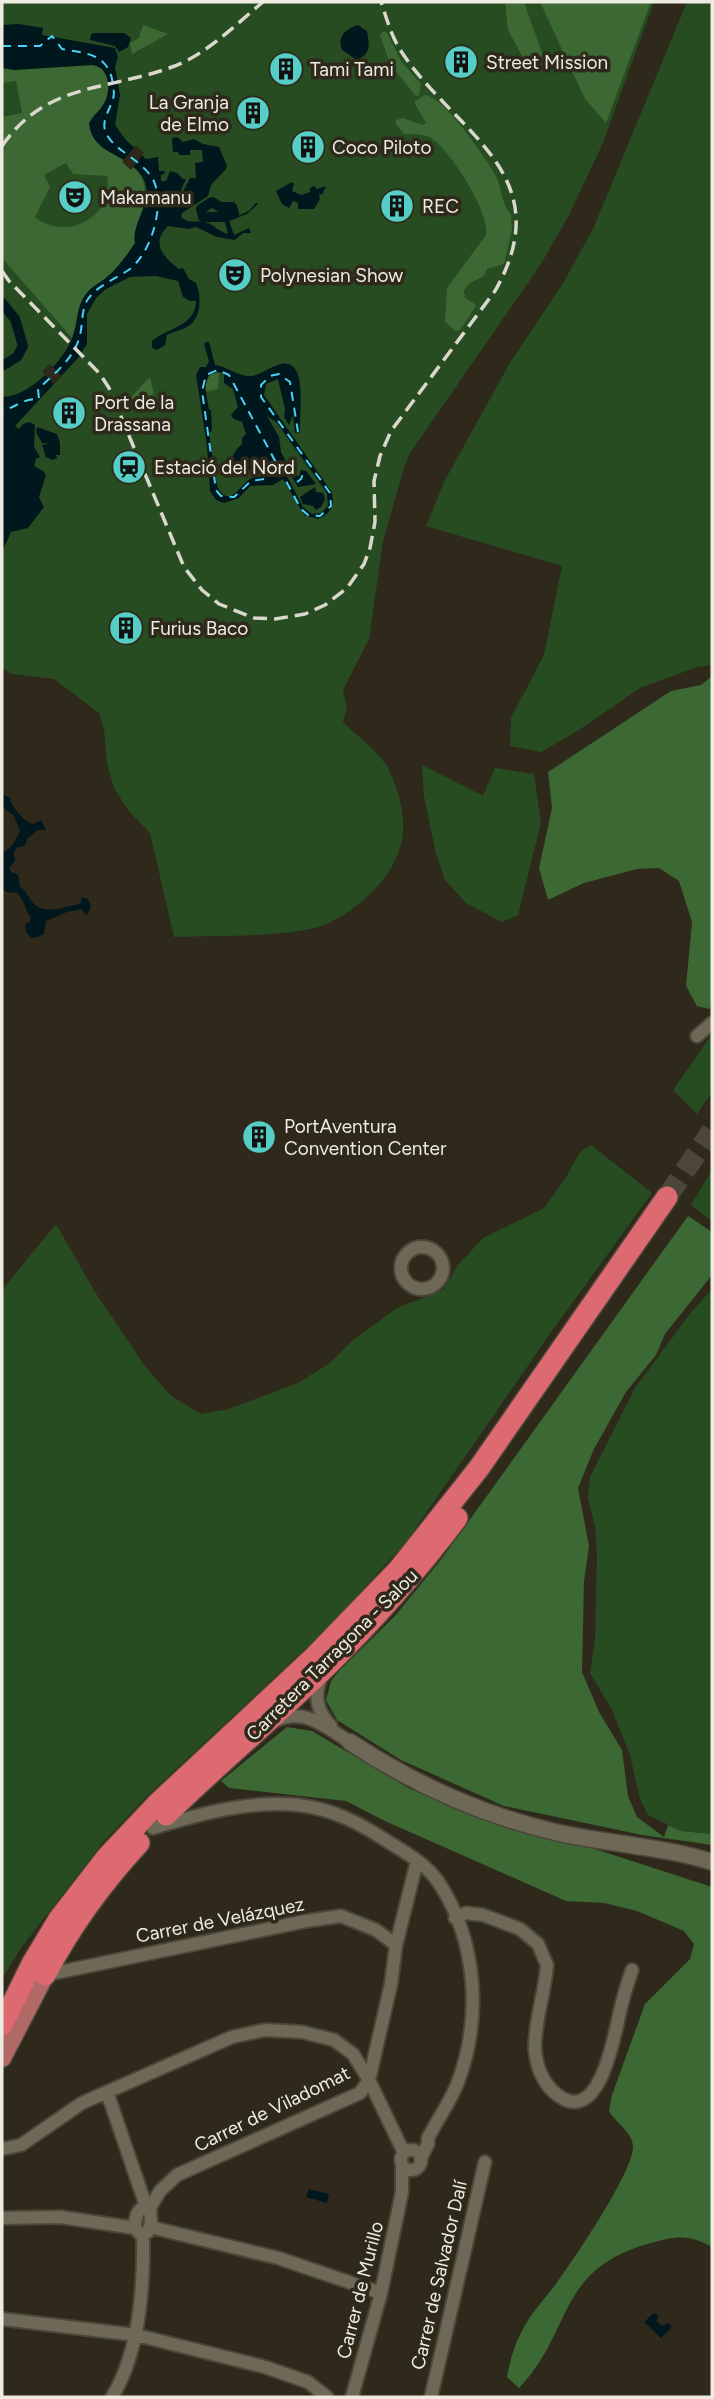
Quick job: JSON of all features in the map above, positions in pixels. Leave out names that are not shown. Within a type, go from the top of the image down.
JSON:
[{"type":"highway","name":"Carretera Tarragona - Salou","points":[[2,2025],[32,1964],[80,1889],[158,1802],[313,1658],[398,1569],[479,1468],[672,1201],[469,1503],[395,1596],[325,1668],[153,1828],[105,1882],[77,1921],[45,1975]]},
{"type":"highway","points":[[2,1998],[54,1915],[80,1889]]},
{"type":"main road","name":"Carretera Tarragona - Salou","points":[[2,2058],[45,1975]]},
{"type":"street","points":[[697,1035],[712,1023]]},
{"type":"street","points":[[325,1668],[317,1687],[317,1704],[325,1720],[350,1742]]},
{"type":"street","points":[[264,1725],[293,1715],[315,1720],[400,1772],[439,1792],[512,1821],[557,1833],[712,1862]]},
{"type":"street","points":[[194,1790],[195,1806],[201,1810],[212,1811]]},
{"type":"street","name":"Carrer de Murillo","points":[[153,1828],[212,1811],[273,1804],[318,1808],[347,1816],[417,1861],[439,1883],[455,1917],[471,1965],[471,2021],[458,2082],[428,2138],[428,2144],[411,2160],[381,2293],[352,2397]]},
{"type":"street","name":"Carrer de Viladomat","points":[[148,2207],[177,2175],[360,2093],[369,2080],[385,2013],[396,1945],[417,1861]]},
{"type":"street","points":[[455,1917],[466,1913],[503,1922],[529,1935],[543,1952],[547,1965],[535,2047],[537,2067],[545,2084],[570,2103],[587,2097],[602,2076],[609,2059],[632,1970]]},
{"type":"street","name":"Carrer de Velázquez","points":[[45,1975],[341,1916],[376,1930],[396,1945]]},
{"type":"street","points":[[2,2149],[21,2145],[82,2103],[232,2037],[265,2030],[302,2032],[334,2040],[353,2054],[411,2160]]},
{"type":"street","points":[[107,2092],[148,2207],[143,2230],[136,2335],[123,2379],[112,2397]]},
{"type":"street","name":"Carrer de Salvador Dalí","points":[[431,2397],[485,2162]]},
{"type":"street","points":[[2,2218],[60,2217],[143,2230],[278,2258],[381,2293]]},
{"type":"street","points":[[2,2319],[136,2335],[265,2367],[308,2382],[327,2397]]},
{"type":"green space","points":[[2,2],[654,2],[602,145],[569,215],[541,264],[410,453],[403,471],[383,541],[369,639],[343,690],[347,708],[343,722],[380,757],[388,768],[400,799],[403,815],[401,846],[387,875],[376,888],[351,910],[324,925],[271,934],[174,937],[150,833],[128,810],[114,788],[99,713],[54,679],[12,674],[2,668]]},
{"type":"green space","points":[[505,2],[524,2],[545,61],[528,67],[508,30]]},
{"type":"green space","points":[[540,2],[651,2],[606,123],[585,99]]},
{"type":"green space","points":[[687,2],[712,2],[712,665],[697,667],[640,688],[579,730],[541,752],[510,746],[511,718],[544,655],[562,566],[426,526],[445,480],[511,361],[562,285],[593,229]]},
{"type":"green space","points":[[143,25],[168,34],[132,54],[130,43],[139,38]]},
{"type":"green space","points":[[383,31],[387,33],[401,61],[421,84],[419,96],[415,95],[390,64],[380,35]]},
{"type":"green space","points":[[98,66],[108,79],[107,98],[93,116],[102,148],[133,166],[143,181],[144,202],[135,232],[135,243],[83,312],[72,338],[2,258],[2,117],[22,113],[16,81],[2,83],[2,68],[14,70]],"holes":[[[66,163],[73,174],[107,176],[107,191],[96,214],[74,226],[60,227],[35,217],[50,187],[44,175]]]},
{"type":"green space","points":[[425,95],[433,98],[454,117],[475,145],[497,178],[504,202],[511,214],[512,230],[504,264],[487,269],[484,276],[466,288],[465,298],[476,306],[460,330],[456,331],[445,322],[447,288],[486,235],[486,225],[467,182],[448,155],[431,138],[404,134],[395,123],[403,118],[423,125],[426,123],[415,104],[415,101]]},
{"type":"green space","points":[[219,372],[218,389],[205,392],[207,378]]},
{"type":"green space","points":[[150,377],[154,394],[132,407],[130,398]]},
{"type":"green space","points":[[712,676],[712,1004],[709,1009],[697,1006],[686,986],[692,922],[679,881],[659,868],[637,869],[584,883],[548,900],[539,868],[552,808],[548,772],[671,691],[701,685]]},
{"type":"green space","points":[[422,765],[483,796],[495,768],[534,774],[541,823],[518,915],[502,922],[466,903],[445,880],[436,854],[424,796]]},
{"type":"green space","points":[[712,1034],[712,1092],[697,1114],[673,1090]]},
{"type":"green space","points":[[591,1145],[652,1193],[552,1331],[406,1542],[325,1630],[147,1796],[103,1842],[21,1948],[2,1979],[2,1290],[56,1224],[95,1292],[145,1366],[171,1396],[201,1414],[229,1409],[298,1383],[330,1363],[353,1340],[397,1308],[443,1290],[458,1265],[483,1238],[544,1208],[580,1152]]},
{"type":"green space","points":[[712,1170],[712,1221],[691,1205]]},
{"type":"green space","points":[[688,1216],[712,1232],[712,1275],[665,1334],[656,1355],[626,1392],[594,1449],[578,1488],[589,1546],[584,1581],[582,1672],[599,1712],[622,1750],[628,1796],[637,1817],[664,1837],[668,1825],[681,1831],[712,1834],[712,1845],[642,1835],[504,1806],[401,1760],[337,1720],[326,1700],[331,1681],[340,1670],[395,1616],[443,1557]]},
{"type":"green space","points":[[712,1289],[712,1834],[681,1831],[648,1815],[640,1799],[630,1755],[612,1710],[590,1673],[595,1640],[597,1553],[595,1527],[588,1498],[590,1477],[635,1388],[692,1311]]},
{"type":"green space","points":[[287,1727],[312,1731],[410,1789],[712,1887],[712,2247],[689,2238],[668,2239],[620,2254],[598,2269],[582,2285],[537,2366],[519,2388],[507,2377],[519,2337],[530,2317],[590,2233],[615,2193],[631,2158],[633,2146],[630,2136],[609,2111],[612,2095],[645,2004],[690,1959],[694,1944],[684,1931],[637,1911],[604,1903],[566,1901],[346,1801],[229,1788],[221,1781]]},
{"type":"water","points":[[19,24],[43,28],[42,35],[115,48],[120,95],[115,125],[146,159],[158,157],[159,171],[165,171],[161,175],[161,181],[166,181],[170,171],[186,179],[178,197],[180,198],[190,178],[196,178],[195,163],[203,162],[202,150],[190,150],[190,155],[179,155],[178,152],[173,152],[172,138],[177,137],[183,142],[194,139],[219,147],[226,169],[211,185],[208,196],[182,213],[181,217],[187,221],[208,223],[228,234],[225,222],[258,204],[247,214],[229,221],[234,235],[249,228],[251,233],[243,233],[235,240],[217,237],[196,227],[189,229],[168,226],[163,232],[160,238],[161,250],[168,260],[179,269],[183,268],[189,279],[196,283],[200,302],[194,321],[189,326],[167,335],[165,345],[157,350],[152,348],[152,341],[180,326],[195,309],[196,301],[183,297],[178,281],[156,276],[130,277],[106,289],[96,298],[87,314],[87,344],[78,358],[15,426],[19,429],[29,422],[35,425],[34,447],[40,457],[36,459],[34,466],[46,475],[39,497],[44,507],[28,528],[11,532],[2,552],[2,397],[12,396],[34,384],[62,356],[73,336],[79,309],[86,294],[115,270],[135,243],[136,228],[146,197],[144,180],[138,171],[104,148],[91,134],[89,123],[103,105],[108,93],[108,81],[103,70],[92,65],[14,70],[2,68],[2,25]]},
{"type":"water","points":[[358,25],[367,31],[369,44],[365,54],[357,60],[342,50],[341,37]]},
{"type":"water","points":[[124,33],[131,38],[128,47],[119,52],[115,46],[90,40],[91,34]]},
{"type":"water","points":[[292,182],[292,191],[301,195],[310,192],[310,188],[314,186],[317,189],[326,186],[322,195],[319,193],[320,199],[314,209],[298,209],[298,203],[293,201],[289,208],[282,204],[276,191]]},
{"type":"water","points":[[209,342],[215,365],[243,375],[255,375],[281,364],[290,365],[296,370],[301,391],[300,432],[295,433],[293,415],[289,425],[284,417],[285,409],[278,379],[266,384],[264,395],[331,491],[333,504],[326,514],[318,519],[304,515],[283,479],[273,485],[250,486],[239,498],[224,503],[216,500],[210,491],[207,446],[196,375],[200,367],[206,367],[209,361],[204,344]],"holes":[[[224,373],[224,383],[233,389],[238,407],[231,415],[242,422],[246,434],[232,457],[231,467],[260,471],[268,476],[252,478],[231,496],[226,496],[217,486],[209,433],[212,430],[211,410],[205,386],[209,375]],[[267,416],[277,423],[327,493],[328,506],[321,513],[312,514],[303,507],[286,474],[287,463],[281,452],[279,437]]]},
{"type":"water","points":[[37,427],[57,434],[60,455],[55,455],[58,458],[52,460],[46,457],[42,445],[49,444],[42,443],[36,432]]},
{"type":"water","points":[[301,470],[306,471],[316,484],[298,487],[291,476],[299,476]]},
{"type":"water","points":[[315,487],[316,492],[323,493],[325,499],[316,510],[313,506],[303,504],[300,497]]},
{"type":"water","points":[[2,794],[9,797],[15,810],[25,820],[33,824],[41,820],[46,830],[38,830],[27,839],[25,846],[18,847],[14,852],[15,861],[9,868],[18,875],[20,887],[40,908],[57,909],[80,904],[82,897],[87,899],[90,905],[86,915],[82,909],[46,921],[44,934],[38,937],[31,938],[26,932],[25,924],[30,922],[31,917],[19,895],[2,890],[2,850],[5,852],[14,843],[20,831],[14,816],[2,806]]},
{"type":"water","points":[[309,2189],[329,2194],[327,2203],[306,2197]]},
{"type":"water","points":[[654,2313],[659,2316],[656,2321],[662,2326],[668,2323],[672,2327],[661,2338],[644,2322]]},
{"type":"pier","points":[[136,145],[144,153],[131,170],[122,162]]},
{"type":"pier","points":[[50,364],[62,376],[53,384],[42,371]]},
{"type":"waterway","points":[[212,202],[220,207],[232,207],[234,214],[225,217],[203,217],[201,209],[212,202]]},
{"type":"waterway","points":[[2,303],[15,319],[23,346],[17,357],[2,366]]},
{"type":"ferry route","points":[[2,46],[40,46],[52,36],[62,49],[93,56],[105,64],[114,91],[105,118],[105,130],[114,144],[151,176],[158,206],[153,232],[142,255],[127,271],[101,287],[88,299],[74,351],[38,389],[39,399],[24,401],[2,411]]},
{"type":"ferry route","points":[[264,479],[251,481],[234,497],[221,496],[216,490],[202,391],[206,375],[218,370],[229,375],[301,509],[308,515],[320,516],[331,506],[330,493],[261,397],[261,385],[270,376],[279,374],[290,382],[298,432]]},
{"type":"ferry route","points":[[297,482],[304,471]]},
{"type":"tunnel","points":[[667,1197],[712,1131]]},
{"type":"railway","points":[[2,146],[19,125],[58,99],[148,75],[185,62],[220,39],[263,2]]},
{"type":"railway","points":[[2,271],[100,374],[109,388],[184,567],[202,590],[219,604],[254,618],[275,619],[305,614],[325,605],[347,588],[364,564],[375,522],[374,481],[380,456],[391,431],[495,291],[512,250],[516,215],[508,185],[493,157],[423,80],[401,51],[381,2]]},
{"type":"place","name":"Street Mission","points":[[461,62]]},
{"type":"place","name":"Tami Tami","points":[[286,69]]},
{"type":"place","name":"La Granja de Elmo","points":[[253,113]]},
{"type":"place","name":"Coco Piloto","points":[[308,147]]},
{"type":"place","name":"Makamanu","points":[[75,197]]},
{"type":"place","name":"REC","points":[[397,206]]},
{"type":"place","name":"Polynesian Show","points":[[235,275]]},
{"type":"place","name":"Port de la Drassana","points":[[69,413]]},
{"type":"place","name":"Estació del Nord","points":[[129,467]]},
{"type":"place","name":"Furius Baco","points":[[126,628]]},
{"type":"place","name":"PortAventura Convention Center","points":[[259,1137]]}]
